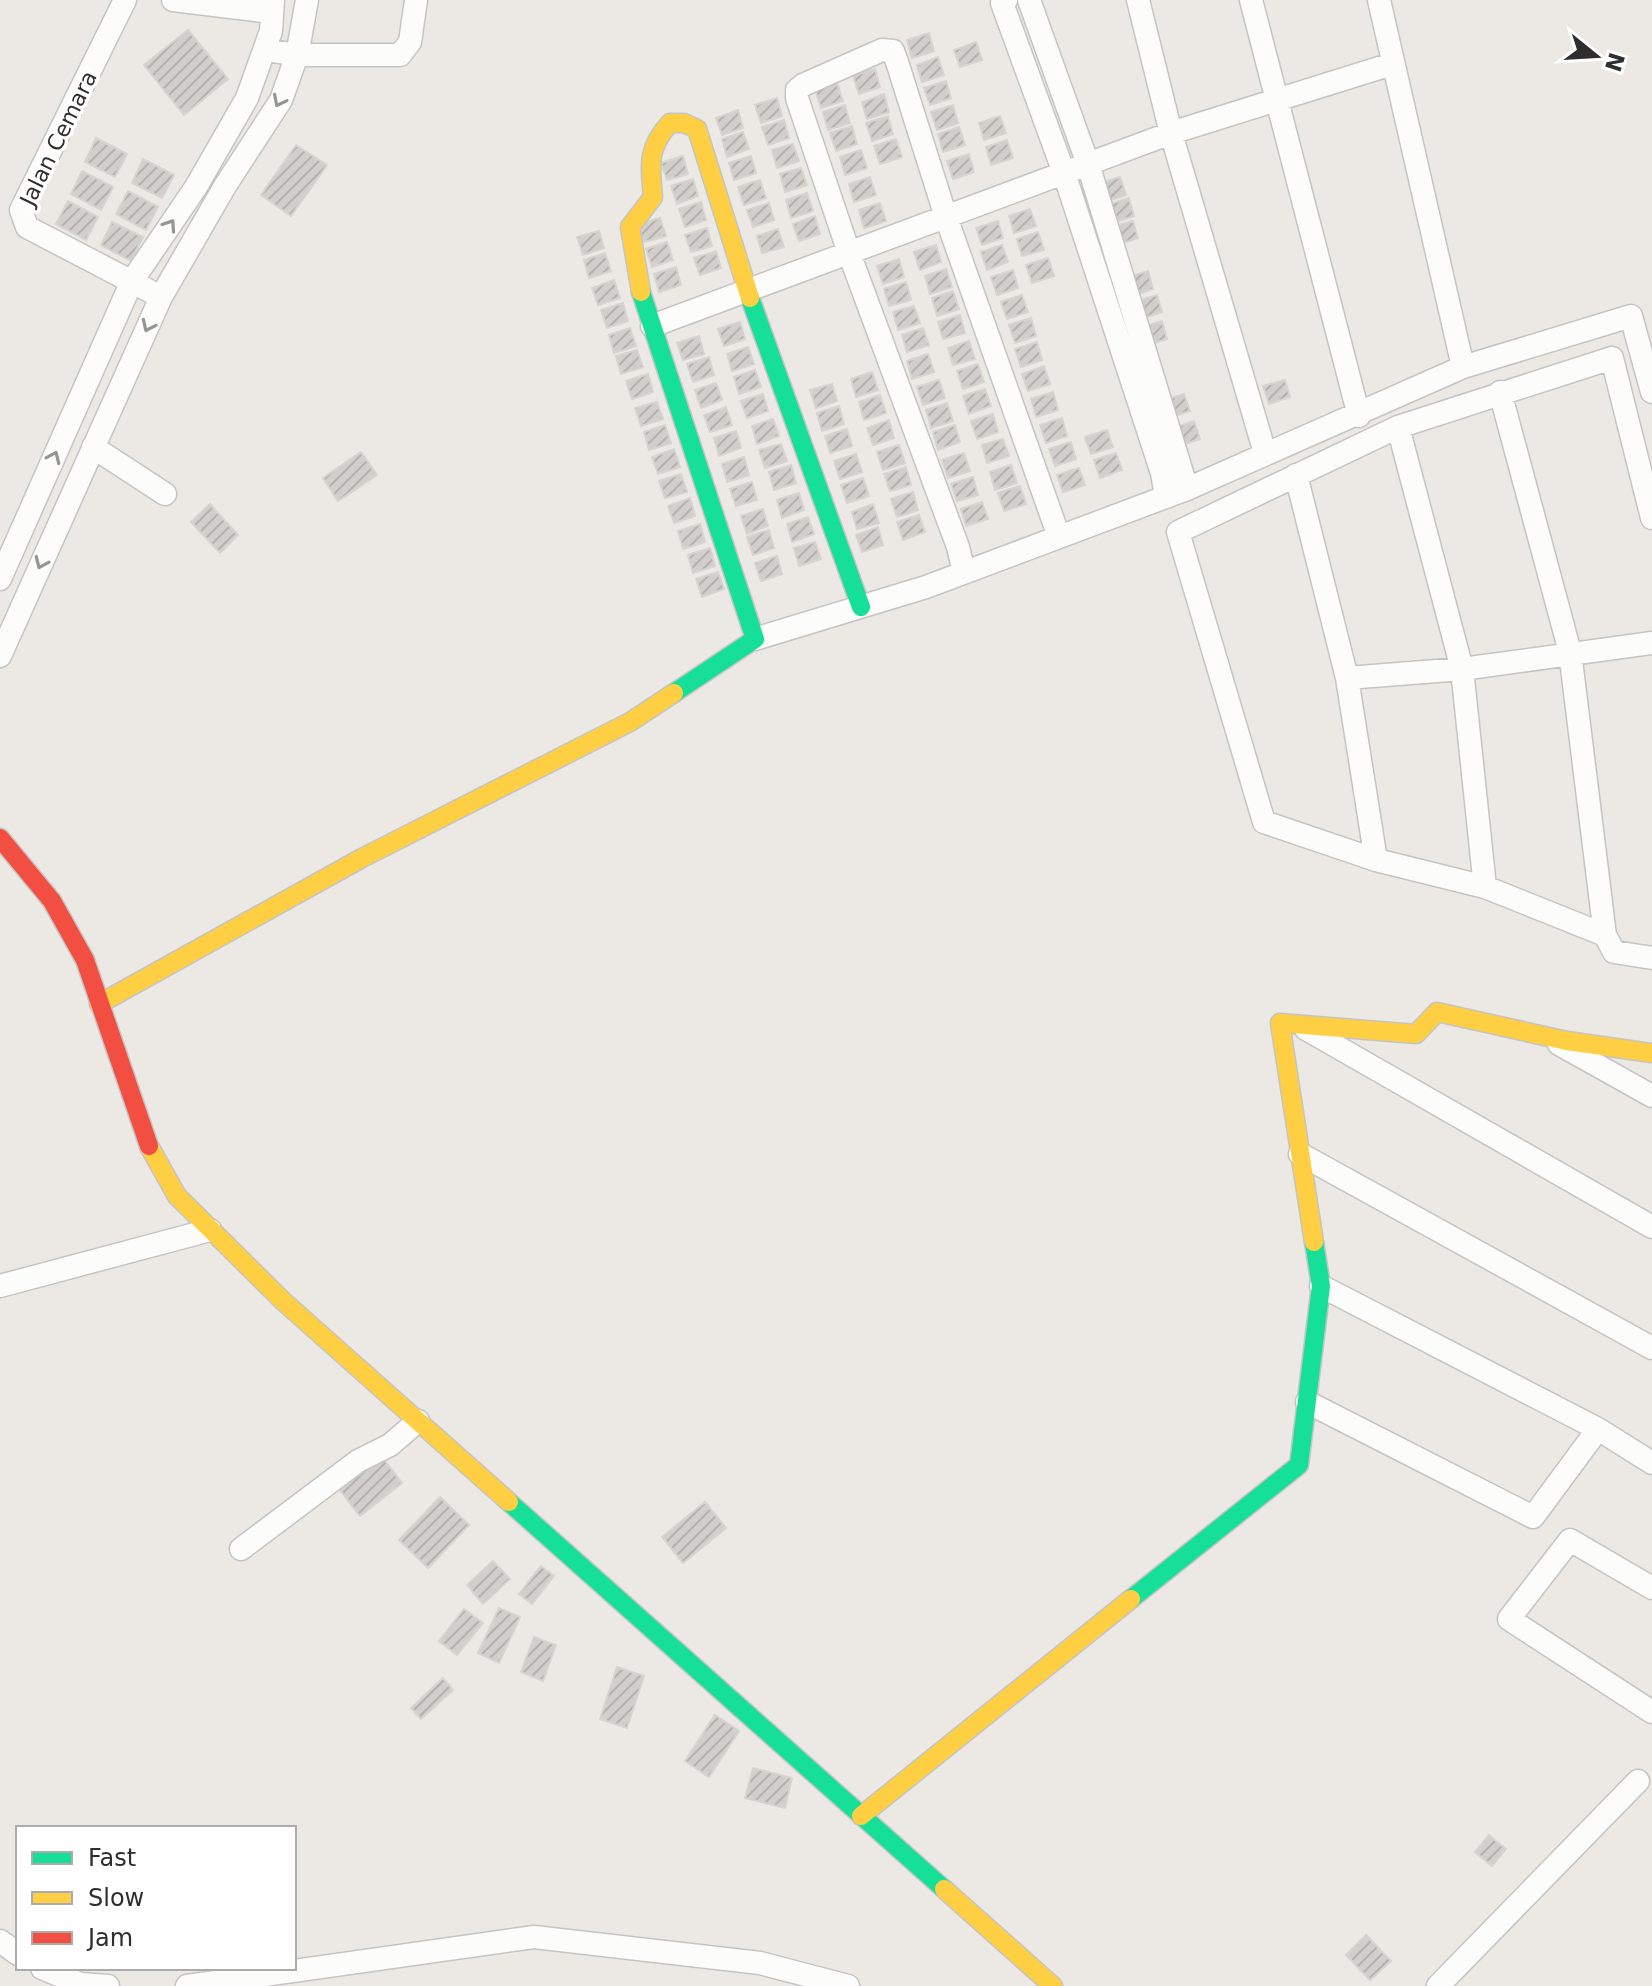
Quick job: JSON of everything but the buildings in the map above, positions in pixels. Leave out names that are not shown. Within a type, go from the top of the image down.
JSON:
[{"type":"street","name":"Jalan Cemara","points":[[125,0],[21,210],[27,227],[161,297]]},
{"type":"street","points":[[0,579],[132,281],[220,147],[247,98],[266,50],[272,6],[174,0]]},
{"type":"street","points":[[0,656],[161,297],[225,186],[281,100],[297,55],[307,0]]},
{"type":"street","points":[[266,50],[297,55],[400,55],[410,42],[416,0]]},
{"type":"street","points":[[1006,0],[1002,3],[1064,173],[1187,489]]},
{"type":"street","points":[[1029,0],[1088,164],[1166,497]]},
{"type":"street","points":[[1138,0],[1171,133],[1269,488]]},
{"type":"street","points":[[1251,0],[1359,416]]},
{"type":"street","points":[[1379,0],[1463,367]]},
{"type":"street","points":[[964,572],[958,547],[849,253],[797,98],[797,90],[882,50],[893,51],[897,62],[946,217],[1059,537]]},
{"type":"street","points":[[652,326],[1171,133],[1392,64]]},
{"type":"street","points":[[755,639],[641,292],[630,227],[653,197],[648,157],[651,142],[670,123],[684,123],[697,129],[747,291],[861,607]]},
{"type":"street","points":[[0,216],[23,221]]},
{"type":"street","points":[[99,1004],[362,858],[630,722],[755,639],[964,572],[1187,489],[1359,416],[1463,367],[1641,315],[1652,392]]},
{"type":"street","points":[[1605,935],[1485,887],[1376,860],[1264,822],[1178,532],[1398,427],[1612,358],[1652,518]]},
{"type":"street","points":[[1500,392],[1570,652],[1605,935],[1614,952],[1652,958]]},
{"type":"street","points":[[1398,427],[1462,669],[1485,887]]},
{"type":"street","points":[[1295,441],[1347,678],[1376,860]]},
{"type":"street","points":[[93,447],[165,494]]},
{"type":"street","points":[[1347,678],[1462,669],[1652,643]]},
{"type":"street","points":[[0,838],[52,901],[85,960],[149,1146],[177,1196],[418,1421],[1053,1986]]},
{"type":"street","points":[[861,1816],[1299,1465],[1321,1286],[1280,1023],[1416,1034],[1437,1012],[1542,1035],[1652,1053]]},
{"type":"street","points":[[1300,1025],[1652,1227]]},
{"type":"street","points":[[1542,1035],[1652,1096]]},
{"type":"street","points":[[1300,1154],[1652,1348]]},
{"type":"street","points":[[0,1286],[210,1230]]},
{"type":"street","points":[[1321,1286],[1598,1429],[1652,1463]]},
{"type":"street","points":[[1307,1402],[1533,1517],[1598,1429]]},
{"type":"street","points":[[241,1549],[358,1461],[390,1445],[418,1421]]},
{"type":"street","points":[[1652,1588],[1570,1540],[1509,1619],[1652,1712]]},
{"type":"street","points":[[1438,1986],[1638,1781]]},
{"type":"street","points":[[187,1986],[534,1937],[760,1963],[848,1986]]},
{"type":"street","points":[[47,1970],[80,1984],[108,1986]]},
{"type":"traffic: fast","points":[[641,292],[755,639],[674,693]]},
{"type":"traffic: fast","points":[[750,298],[861,607]]},
{"type":"traffic: fast","points":[[1131,1599],[1299,1465],[1321,1286],[1314,1242]]},
{"type":"traffic: fast","points":[[509,1502],[944,1889]]},
{"type":"traffic: slow","points":[[641,292],[630,227],[653,197],[651,166],[657,141],[670,123],[684,123],[697,129],[750,298]]},
{"type":"traffic: slow","points":[[99,1004],[362,858],[630,722],[674,693]]},
{"type":"traffic: slow","points":[[1314,1242],[1280,1023],[1416,1034],[1437,1012],[1567,1041],[1652,1053]]},
{"type":"traffic: slow","points":[[149,1146],[177,1196],[283,1301],[509,1502]]},
{"type":"traffic: slow","points":[[861,1816],[1131,1599]]},
{"type":"traffic: slow","points":[[944,1889],[1053,1986]]},
{"type":"traffic: jam","points":[[0,838],[52,901],[85,960],[149,1146]]}]
